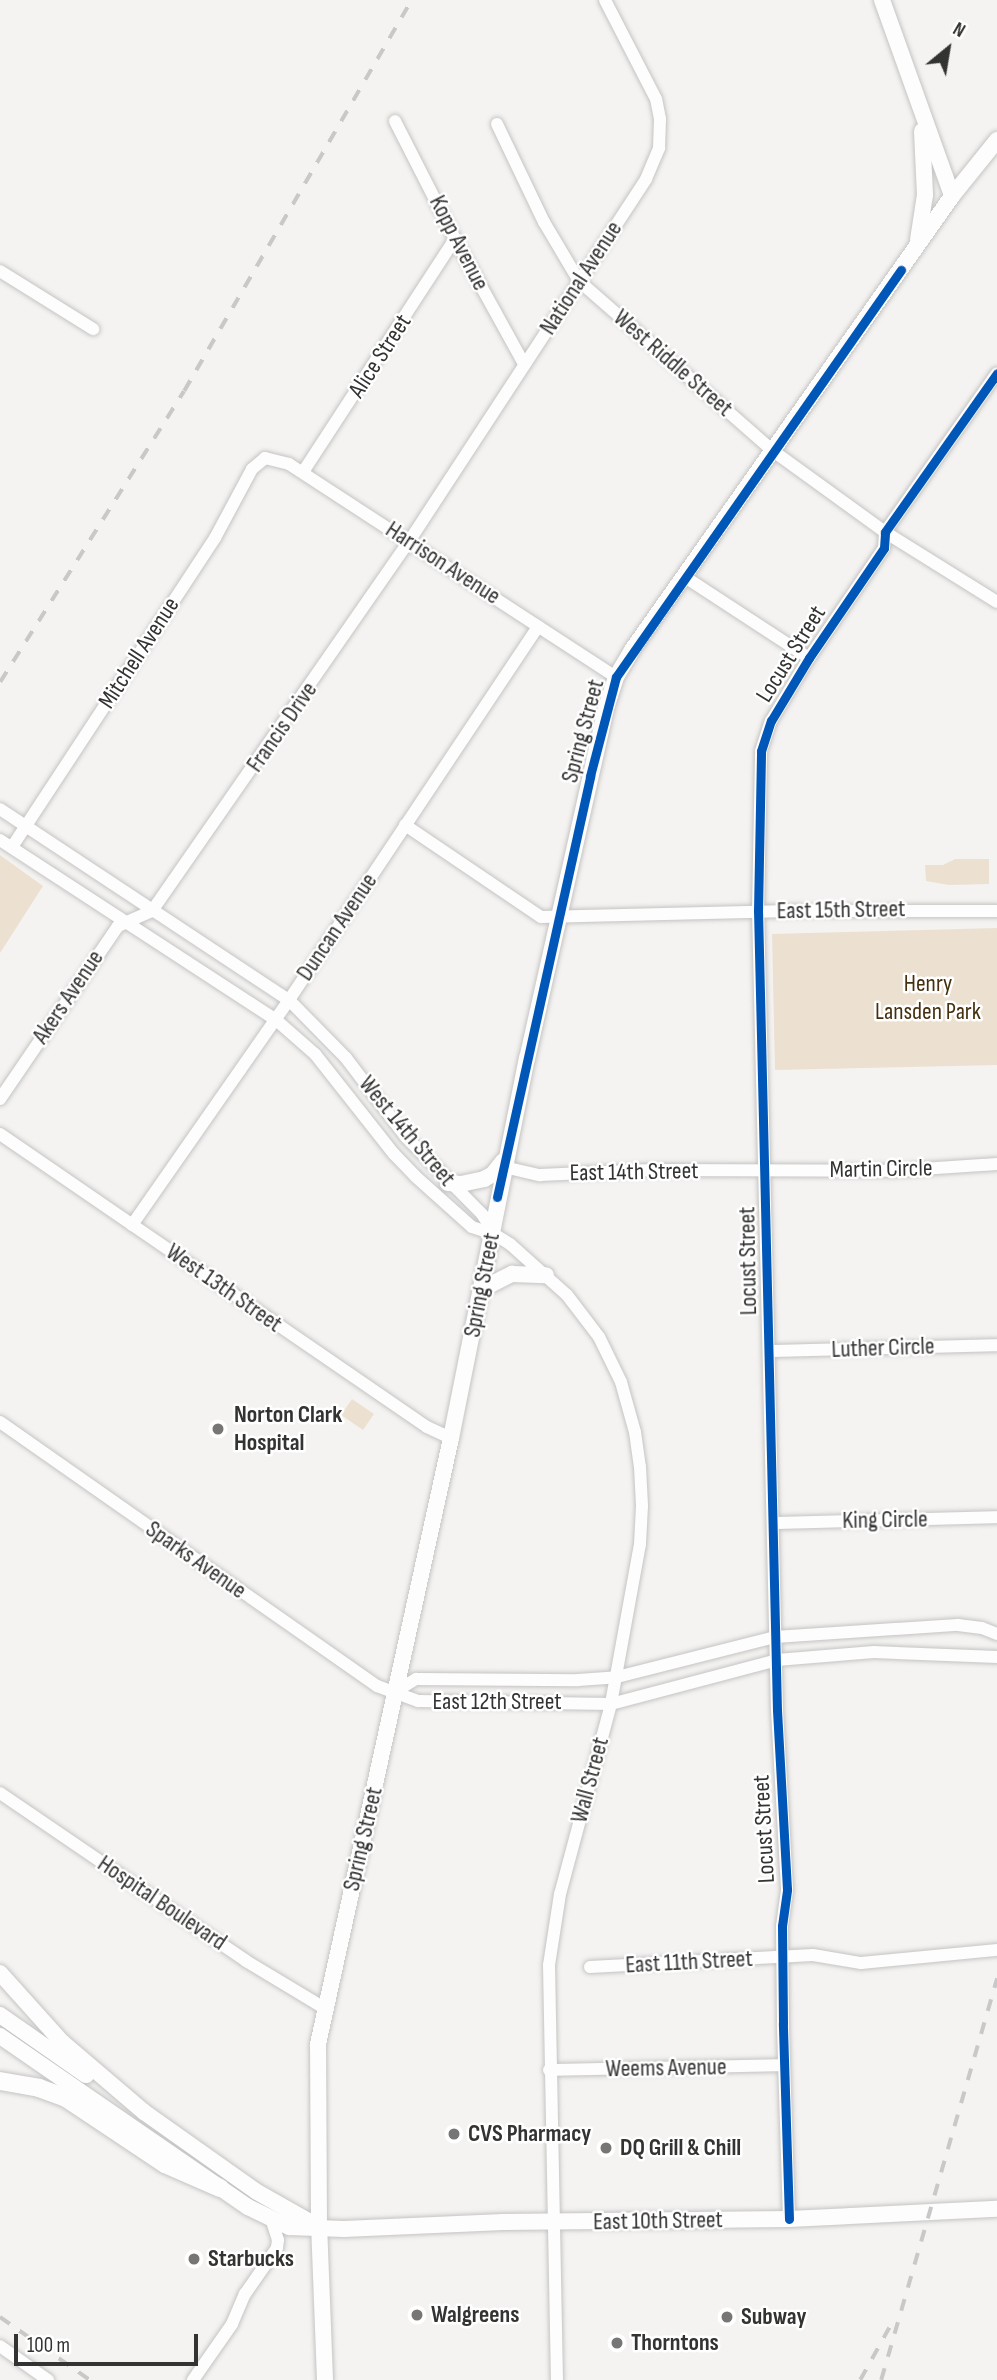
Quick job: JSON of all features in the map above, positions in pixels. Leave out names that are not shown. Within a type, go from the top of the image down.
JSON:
[{"type":"highway","points":[[0,2081],[39,2088],[65,2098],[165,2164],[220,2188]]},
{"type":"main road","points":[[882,0],[952,196]]},
{"type":"main road","points":[[916,248],[925,195],[921,114]]},
{"type":"main road","name":"Spring Street","points":[[324,2380],[316,2067],[326,2009],[494,1234],[505,1161],[607,705],[616,677],[685,577],[952,196],[997,140]]},
{"type":"main road","points":[[448,1182],[461,1184],[484,1179],[494,1174],[505,1161]]},
{"type":"main road","points":[[482,1289],[512,1274],[546,1275]]},
{"type":"main road","points":[[0,1973],[62,2042],[144,2112]]},
{"type":"main road","points":[[0,2015],[257,2192],[319,2227]]},
{"type":"main road","points":[[0,2036],[272,2221]]},
{"type":"main road","name":"East 10th Street","points":[[272,2221],[289,2227],[319,2227],[789,2219],[997,2209]]},
{"type":"street","name":"National Avenue","points":[[410,540],[646,179],[659,148],[660,119],[656,99],[606,0]]},
{"type":"street","name":"Kopp Avenue","points":[[395,121],[455,239],[524,364]]},
{"type":"street","name":"West Riddle Street","points":[[496,124],[544,222],[579,281],[774,451],[885,532],[997,602]]},
{"type":"street","name":"Alice Street","points":[[303,472],[455,239]]},
{"type":"street","points":[[0,271],[93,329]]},
{"type":"street","name":"Locust Street","points":[[789,2219],[782,1926],[787,1889],[775,1637],[758,911],[761,751],[771,721],[809,658],[884,548],[885,532],[997,373]]},
{"type":"street","name":"Harrison Avenue","points":[[265,458],[289,464],[303,472],[616,677]]},
{"type":"street","name":"Mitchell Avenue","points":[[12,847],[215,538],[253,469],[265,458]]},
{"type":"street","name":"Francis Drive","points":[[152,911],[410,540]]},
{"type":"street","points":[[685,577],[809,658]]},
{"type":"street","name":"Duncan Avenue","points":[[132,1225],[289,1000],[538,626]]},
{"type":"street","name":"West 14th Street","points":[[0,809],[289,1000],[346,1058],[406,1137],[482,1214],[494,1234]]},
{"type":"street","name":"East 15th Street","points":[[405,825],[541,917],[559,914],[758,911],[997,911]]},
{"type":"street","name":"West 14th Street","points":[[0,840],[128,920],[275,1019],[315,1054],[394,1154],[415,1176],[472,1227],[494,1234]]},
{"type":"street","name":"Akers Avenue","points":[[0,1099],[96,954],[118,926],[152,911]]},
{"type":"street","name":"West 13th Street","points":[[0,1134],[427,1427],[451,1438]]},
{"type":"street","name":"East 14th Street","points":[[505,1161],[540,1175],[766,1169]]},
{"type":"street","name":"Martin Circle","points":[[766,1169],[892,1171],[997,1164]]},
{"type":"street","name":"Wall Street","points":[[494,1234],[546,1275],[581,1311],[599,1337],[619,1378],[635,1432],[640,1467],[642,1525],[617,1677],[554,1922],[548,1987],[557,2380]]},
{"type":"street","name":"Luther Circle","points":[[770,1352],[997,1345]]},
{"type":"street","name":"Sparks Avenue","points":[[0,1422],[377,1686],[395,1692]]},
{"type":"street","name":"King Circle","points":[[773,1523],[997,1517]]},
{"type":"street","name":"East 12th Street","points":[[395,1692],[416,1679],[578,1680],[617,1677],[775,1637],[958,1625],[982,1628],[997,1634]]},
{"type":"street","name":"East 12th Street","points":[[395,1692],[418,1701],[611,1704],[777,1660],[874,1652],[997,1657]]},
{"type":"street","name":"Hospital Boulevard","points":[[0,1793],[250,1963],[326,2009]]},
{"type":"street","name":"East 11th Street","points":[[590,1967],[813,1955],[861,1963],[997,1950]]},
{"type":"street","name":"Weems Avenue","points":[[549,2070],[784,2065]]},
{"type":"street","points":[[193,2380],[232,2324],[245,2294],[277,2248],[278,2240],[272,2221]]},
{"type":"street","points":[[0,2346],[48,2380]]},
{"type":"green space","points":[[0,855],[43,886],[0,953]]},
{"type":"green space","points":[[955,859],[989,859],[989,884],[949,885],[926,881],[925,865],[943,865]]},
{"type":"green space","name":"Henry Lansden Park","points":[[997,928],[997,1065],[775,1070],[772,934]]},
{"type":"green space","points":[[352,1399],[374,1414],[363,1430],[341,1415]]},
{"type":"railway","points":[[0,682],[184,391],[412,0]]},
{"type":"railway","points":[[881,2380],[997,1978]]},
{"type":"railway","points":[[0,2317],[90,2380]]},
{"type":"railway","points":[[860,2380],[889,2328]]},
{"type":"cycle path","points":[[497,1197],[590,776],[616,677],[901,270]]},
{"type":"cycle path","points":[[789,2219],[782,1926],[787,1889],[777,1710],[758,911],[761,751],[771,721],[809,658],[884,548],[885,532],[997,373]]},
{"type":"place","name":"Norton Clark Hospital","points":[[218,1429]]},
{"type":"place","name":"CVS Pharmacy","points":[[454,2134]]},
{"type":"place","name":"DQ Grill & Chill","points":[[606,2148]]},
{"type":"place","name":"Starbucks","points":[[194,2259]]},
{"type":"place","name":"Walgreens","points":[[417,2315]]},
{"type":"place","name":"Subway","points":[[727,2317]]},
{"type":"place","name":"Thorntons","points":[[617,2343]]}]
